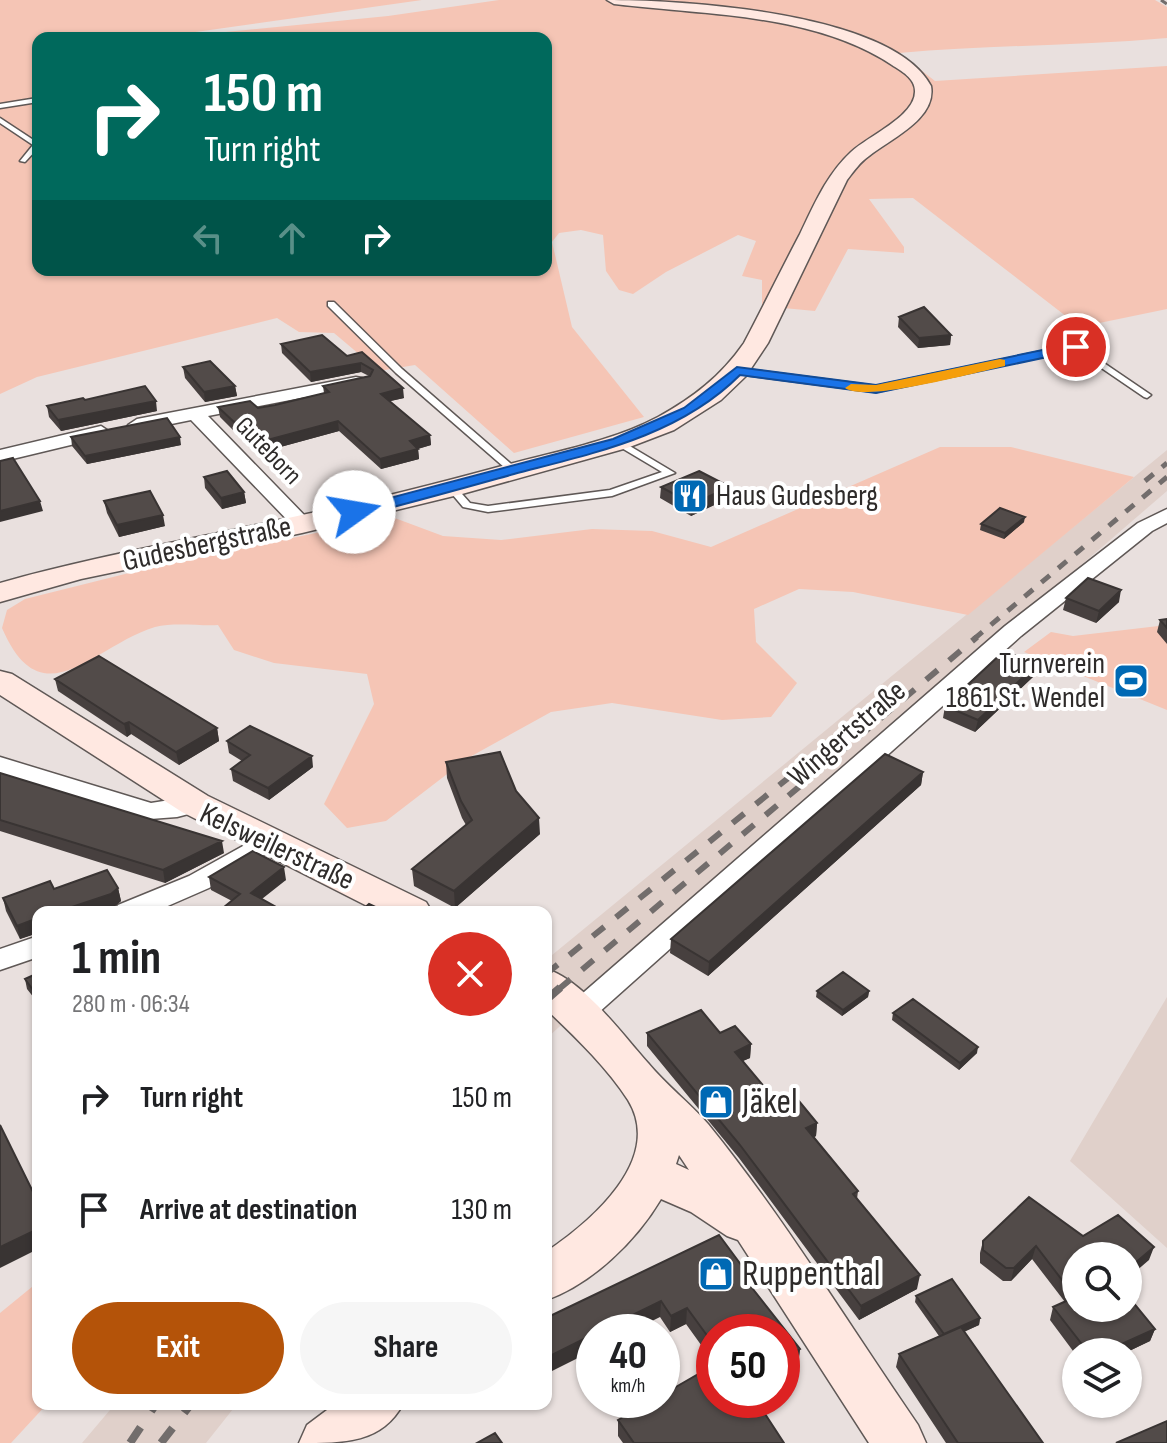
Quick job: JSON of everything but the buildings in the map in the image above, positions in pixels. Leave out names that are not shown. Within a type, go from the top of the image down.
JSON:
[{"type":"main road","name":"Gudesbergstraße","points":[[0,593],[75,571],[302,524],[452,488],[618,442],[689,411],[712,395],[737,371],[756,343],[838,178],[856,157],[911,115],[924,92],[923,83],[911,70],[880,48],[845,35],[773,20],[614,0]]},
{"type":"main road","points":[[0,681],[195,804]]},
{"type":"main road","name":"Kelsweilerstraße","points":[[195,804],[400,906]]},
{"type":"main road","points":[[552,990],[690,1135],[761,1234],[899,1443]]},
{"type":"main road","points":[[552,1274],[617,1221],[643,1194],[653,1175],[660,1131],[658,1113],[649,1095]]},
{"type":"main road","points":[[653,1175],[708,1198],[761,1234]]},
{"type":"main road","points":[[326,1443],[369,1410]]},
{"type":"street","name":"Guteborn","points":[[0,456],[77,436],[362,380]]},
{"type":"street","name":"Guteborn","points":[[196,414],[302,524]]},
{"type":"street","name":"Wingertstraße","points":[[578,1014],[1013,631],[1145,527],[1167,515]]},
{"type":"street","name":"Kelsweilerstraße","points":[[0,765],[150,811],[195,804]]},
{"type":"street","points":[[142,906],[199,882],[268,841]]},
{"type":"street","points":[[0,960],[32,948]]},
{"type":"lane","points":[[0,106],[32,101]]},
{"type":"lane","points":[[0,120],[32,142]]},
{"type":"lane","points":[[23,161],[32,151]]},
{"type":"lane","points":[[331,304],[399,371],[515,472]]},
{"type":"lane","points":[[737,371],[876,389],[1076,347],[1147,395]]},
{"type":"lane","points":[[452,488],[467,505],[488,509],[612,493],[670,473],[618,442]]},
{"type":"shaded area","points":[[0,0],[422,0],[195,32],[32,32],[32,276],[552,276],[552,242],[572,327],[644,417],[514,453],[415,365],[379,371],[334,333],[299,332],[277,318],[37,377],[0,394]]},
{"type":"shaded area","points":[[499,0],[1155,0],[1167,7],[1167,38],[899,53],[935,81],[1167,66],[1167,309],[1080,327],[913,198],[869,199],[904,247],[904,253],[848,249],[815,311],[762,306],[762,280],[742,276],[756,241],[738,235],[666,272],[633,294],[619,290],[606,271],[603,235],[581,230],[559,233],[552,242],[552,32],[225,32],[388,16]]},
{"type":"shaded area","points":[[940,447],[1011,447],[1134,477],[968,615],[853,592],[799,589],[754,609],[756,642],[797,683],[771,717],[722,720],[612,703],[551,712],[468,758],[386,821],[347,828],[324,804],[374,704],[367,674],[274,663],[234,650],[218,625],[178,624],[155,627],[132,636],[70,670],[52,674],[34,670],[18,655],[2,628],[7,610],[25,599],[145,569],[392,517],[443,536],[501,540],[592,529],[652,531],[711,547]]},
{"type":"shaded area","points":[[1167,450],[1167,491],[768,835],[552,1033],[552,955]]},
{"type":"shaded area","name":"Turnverein 1861 St. Wendel","points":[[1167,625],[1167,710],[1024,652],[1051,632],[1073,636]]},
{"type":"shaded area","points":[[1167,997],[1167,1248],[1070,1161]]},
{"type":"shaded area","points":[[32,1287],[32,1410],[41,1410],[11,1443],[0,1443],[0,1313]]},
{"type":"shaded area","points":[[110,1410],[232,1410],[206,1443],[82,1443]]},
{"type":"railway","points":[[1161,0],[1167,4]]},
{"type":"railway","points":[[1145,481],[1167,463]]},
{"type":"railway","points":[[974,639],[1167,477]]},
{"type":"railway","points":[[559,989],[977,637]]},
{"type":"railway","points":[[552,969],[882,702]]},
{"type":"railway","points":[[552,995],[561,987]]},
{"type":"railway","points":[[130,1443],[152,1410]]},
{"type":"railway","points":[[161,1443],[186,1410]]},
{"type":"slow traffic","points":[[851,388],[876,389],[1000,363]]},
{"type":"place","name":"Haus Gudesberg","points":[[690,496]]},
{"type":"place","name":"Turnverein 1861 St. Wendel","points":[[1131,681]]},
{"type":"place","name":"Jäkel","points":[[716,1102]]},
{"type":"place","name":"Ruppenthal","points":[[716,1274]]},
{"type":"route","points":[[354,512],[515,472],[618,442],[689,411],[712,395],[737,371],[856,389],[876,389],[1076,347]]}]
